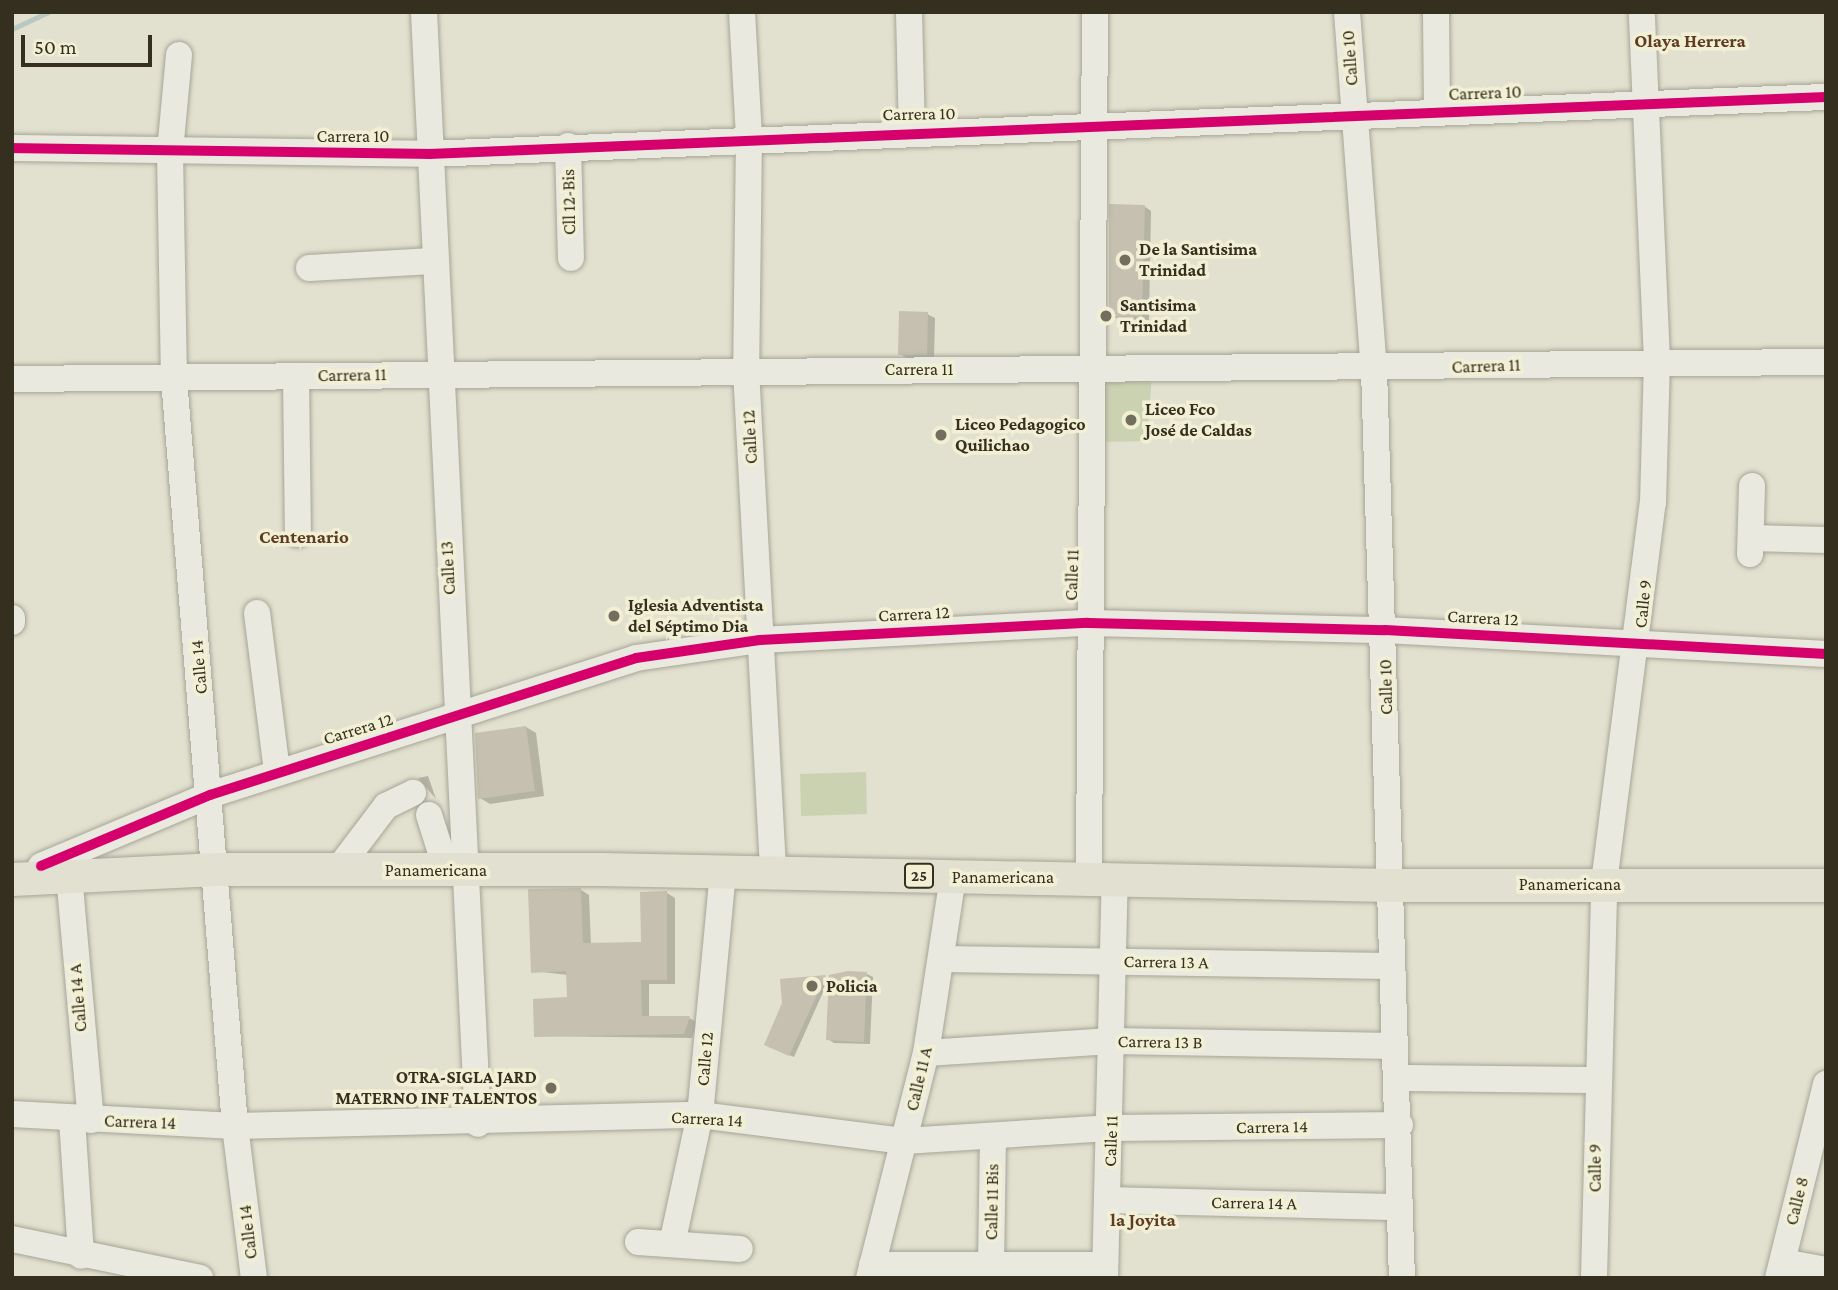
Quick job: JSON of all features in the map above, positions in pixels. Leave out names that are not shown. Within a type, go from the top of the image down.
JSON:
[{"type":"main road","name":"Panamericana","points":[[34,872],[345,860],[953,877],[1102,872]]},
{"type":"main road","name":"Panamericana","points":[[215,864],[773,861],[1391,879],[1826,874]]},
{"type":"main road","name":"Panamericana","points":[[1605,877],[1826,885]]},
{"type":"street","name":"Calle 13","points":[[424,12],[454,718],[455,863],[478,1124]]},
{"type":"street","name":"Calle 12","points":[[742,12],[749,136],[746,370],[773,861]]},
{"type":"street","points":[[909,12],[912,132]]},
{"type":"street","name":"Calle 11","points":[[1095,12],[1095,369],[1088,623],[1102,872],[1111,961],[1113,1128],[1105,1271]]},
{"type":"street","name":"Calle 10","points":[[1347,12],[1374,369],[1385,630],[1402,1278]]},
{"type":"street","points":[[1436,12],[1437,112]]},
{"type":"street","name":"Calle 9","points":[[1594,1278],[1596,1080],[1605,877],[1639,644],[1653,503],[1657,361],[1642,12]]},
{"type":"street","name":"Calle 14","points":[[179,55],[170,152],[174,379],[235,1126],[254,1278]]},
{"type":"street","name":"Carrera 10","points":[[12,148],[170,152],[429,153],[749,136],[1096,128],[1826,97]]},
{"type":"street","name":"Cll 12-Bis","points":[[568,146],[570,258]]},
{"type":"street","points":[[309,268],[433,261]]},
{"type":"street","name":"Carrera 11","points":[[12,379],[746,370],[1374,369],[1657,361],[1826,362]]},
{"type":"street","points":[[296,376],[298,534]]},
{"type":"street","points":[[1752,486],[1751,546],[1826,540]]},
{"type":"street","points":[[257,612],[277,772]]},
{"type":"street","name":"Carrera 12","points":[[34,872],[210,795],[277,772],[454,718],[636,658],[760,640],[1088,623],[1385,630],[1639,644],[1825,650]]},
{"type":"street","points":[[345,860],[386,806],[413,793]]},
{"type":"street","points":[[429,815],[455,863]]},
{"type":"street","name":"Calle 12","points":[[672,1244],[700,1115],[723,871]]},
{"type":"street","name":"Calle 14 A","points":[[34,872],[82,1120],[81,1256]]},
{"type":"street","name":"Calle 11 A","points":[[871,1271],[926,1054],[953,877]]},
{"type":"street","name":"Carrera 13 A","points":[[941,959],[1392,966]]},
{"type":"street","name":"Carrera 13 B","points":[[926,1054],[1112,1041],[1395,1046]]},
{"type":"street","points":[[1398,1078],[1596,1080]]},
{"type":"street","name":"Calle 8","points":[[1780,1270],[1826,1084]]},
{"type":"street","name":"Carrera 14","points":[[12,1114],[82,1120],[235,1126],[478,1124],[700,1115],[904,1141],[993,1138],[1113,1128],[1399,1125]]},
{"type":"street","name":"Calle 11 Bis","points":[[991,1265],[993,1138]]},
{"type":"street","name":"Carrera 14 A","points":[[1108,1200],[1399,1207]]},
{"type":"street","points":[[12,1239],[81,1256],[200,1278]]},
{"type":"street","points":[[638,1241],[740,1249]]},
{"type":"street","points":[[871,1271],[991,1265],[1105,1271]]},
{"type":"street","points":[[1780,1270],[1826,1270]]},
{"type":"green space","points":[[1099,373],[1152,374],[1147,441],[1099,442]]},
{"type":"green space","points":[[866,772],[867,814],[801,816],[800,774]]},
{"type":"building","name":"De la Santisima Trinidad","points":[[1109,204],[1145,205],[1142,317],[1109,316]]},
{"type":"building","points":[[899,311],[928,312],[927,355],[898,355]]},
{"type":"building","points":[[526,726],[535,791],[478,799],[475,733]]},
{"type":"building","points":[[581,888],[583,943],[641,942],[640,892],[667,891],[667,980],[641,980],[642,1016],[690,1016],[684,1034],[534,1037],[533,999],[567,997],[566,971],[531,973],[528,889]]},
{"type":"building","points":[[848,971],[867,972],[864,1042],[826,1040],[829,975]]},
{"type":"building","points":[[826,975],[789,1056],[764,1045],[782,1003],[780,979]]},
{"type":"waterway","points":[[12,29],[48,12]]},
{"type":"cycle path","points":[[12,148],[429,154],[1826,97]]},
{"type":"cycle path","points":[[41,866],[210,795],[636,658],[760,640],[1088,623],[1385,630],[1826,654]]},
{"type":"place","name":"De la Santisima Trinidad","points":[[1125,260]]},
{"type":"place","name":"Santisima Trinidad","points":[[1106,316]]},
{"type":"place","name":"Liceo Fco José de Caldas","points":[[1131,420]]},
{"type":"place","name":"Liceo Pedagogico Quilichao","points":[[941,435]]},
{"type":"place","name":"Iglesia Adventista del Séptimo Dia","points":[[614,616]]},
{"type":"place","name":"Policia","points":[[812,986]]},
{"type":"place","name":"OTRA-SIGLA JARD MATERNO INF TALENTOS","points":[[551,1088]]},
{"type":"district","name":"Olaya Herrera","points":[[1690,41]]},
{"type":"district","name":"Centenario","points":[[304,537]]},
{"type":"district","name":"la Joyita","points":[[1143,1220]]}]
